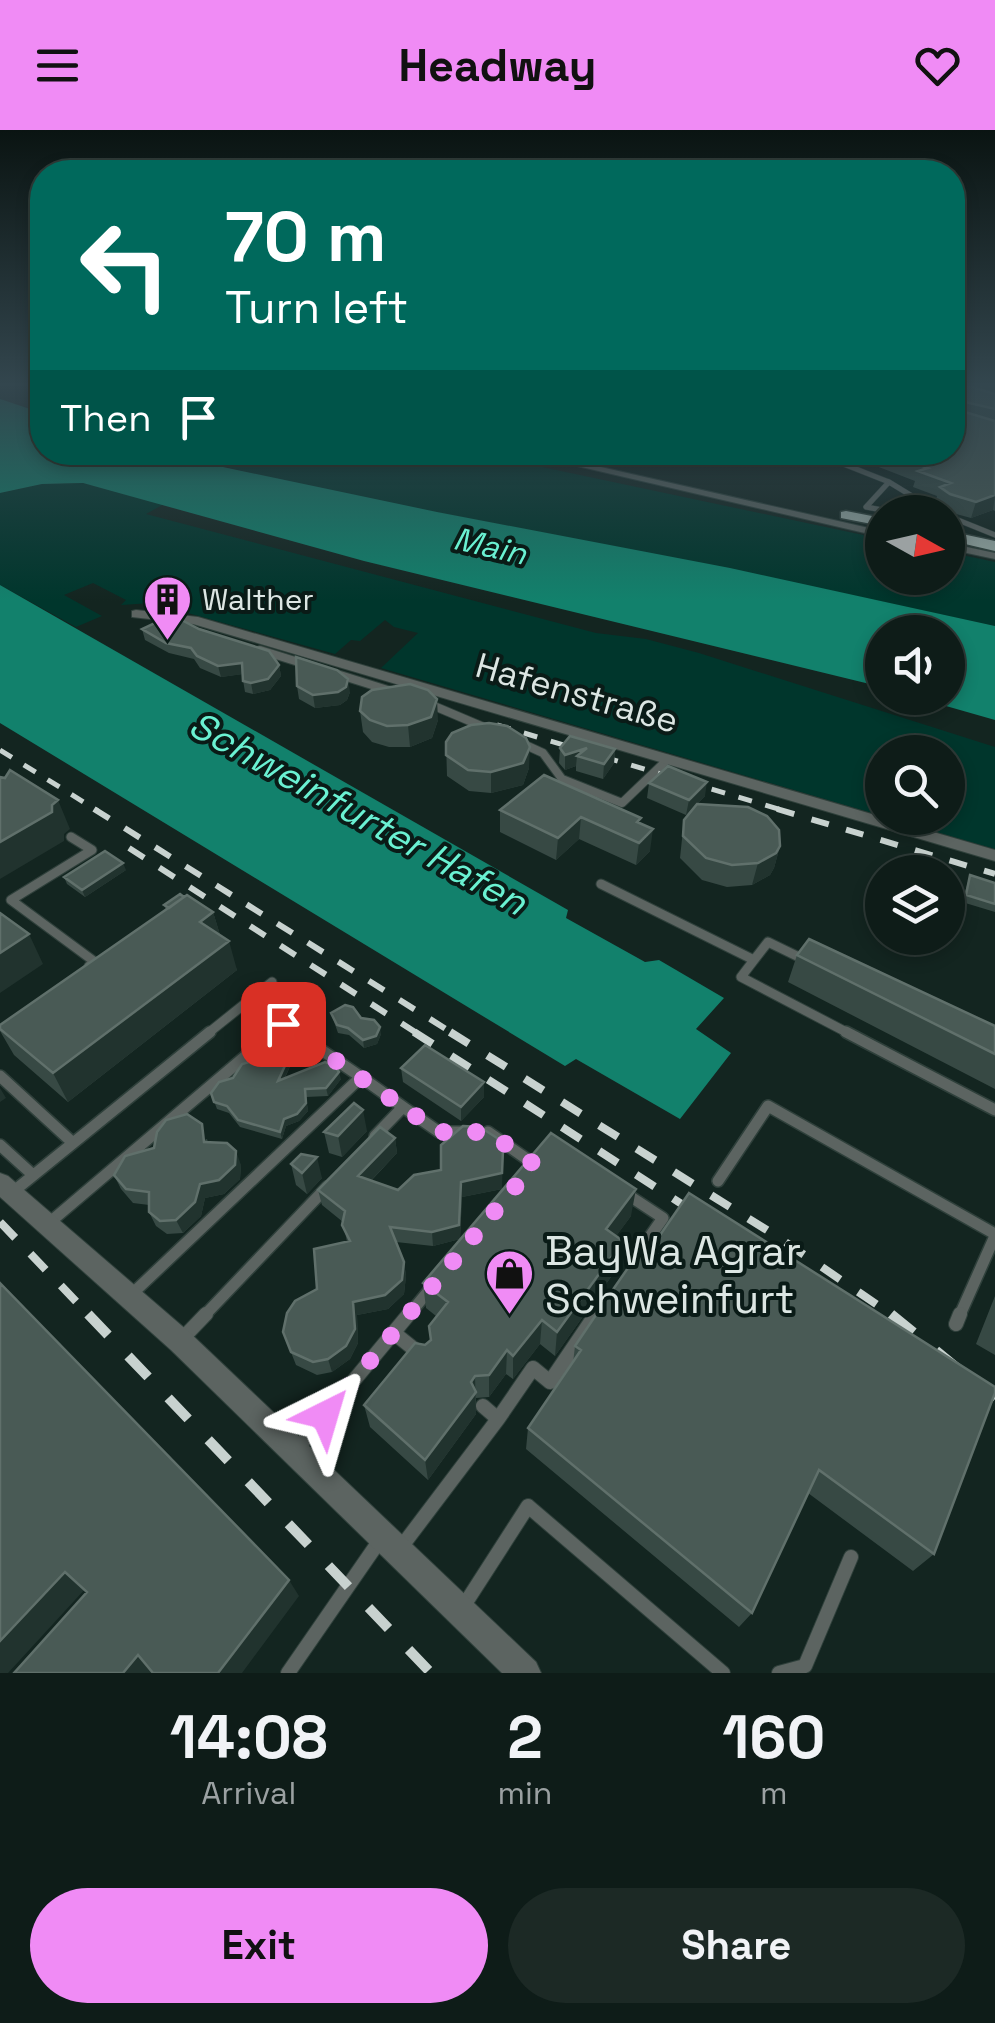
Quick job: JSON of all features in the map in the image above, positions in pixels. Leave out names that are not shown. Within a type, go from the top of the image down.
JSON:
[{"type":"main road","points":[[846,515],[865,519]]},
{"type":"main road","points":[[965,540],[995,546]]},
{"type":"street","points":[[580,465],[865,528]]},
{"type":"street","points":[[638,478],[716,488],[846,515],[865,524]]},
{"type":"street","points":[[763,506],[846,515]]},
{"type":"street","points":[[965,550],[995,556]]},
{"type":"street","name":"Hafenstraße","points":[[136,614],[194,620],[264,646],[668,758],[995,856]]},
{"type":"street","points":[[15,1183],[49,1223],[180,1341],[525,1673]]},
{"type":"lane","points":[[846,465],[890,482],[909,495]]},
{"type":"lane","points":[[878,495],[890,482]]},
{"type":"lane","points":[[965,523],[995,535]]},
{"type":"lane","points":[[264,646],[315,668]]},
{"type":"lane","points":[[334,673],[446,708],[489,730]]},
{"type":"lane","points":[[507,738],[544,753],[562,779],[622,802],[668,758]]},
{"type":"lane","points":[[71,837],[92,850],[11,900],[95,962],[79,973]]},
{"type":"lane","points":[[601,884],[754,960]]},
{"type":"lane","points":[[821,967],[768,942],[741,977],[995,1110]]},
{"type":"lane","points":[[0,1145],[15,1183],[73,1142],[272,982]]},
{"type":"lane","points":[[251,998],[439,1132],[488,1132],[538,1159],[521,1180]]},
{"type":"lane","points":[[49,1223],[283,1024]]},
{"type":"lane","points":[[0,1076],[73,1142]]},
{"type":"lane","points":[[130,1295],[362,1077]]},
{"type":"lane","points":[[718,1181],[768,1106],[995,1235],[956,1324]]},
{"type":"lane","points":[[362,1150],[403,1107]]},
{"type":"lane","points":[[180,1341],[334,1179]]},
{"type":"lane","points":[[615,1186],[663,1218],[629,1267]]},
{"type":"lane","points":[[294,1452],[444,1272]]},
{"type":"lane","points":[[288,1673],[498,1418],[533,1368],[550,1382],[618,1283]]},
{"type":"lane","points":[[394,1333],[425,1358]]},
{"type":"lane","points":[[483,1406],[498,1418]]},
{"type":"lane","points":[[460,1611],[528,1506],[723,1673]]},
{"type":"lane","points":[[779,1673],[805,1666],[850,1557]]},
{"type":"shaded area","points":[[220,465],[533,465],[865,535],[865,595],[965,595],[965,556],[995,562],[995,626],[965,620],[965,615],[943,615]]},
{"type":"shaded area","points":[[83,483],[166,503],[146,514],[596,633],[646,639],[699,653],[865,706],[865,715],[894,715],[957,735],[865,735],[865,811],[381,668],[418,633],[394,627],[385,620],[360,641],[351,640],[335,654],[152,603],[121,605],[126,600],[93,583],[64,595],[102,616],[76,627],[0,585],[0,493],[42,484]]},
{"type":"shaded area","points":[[965,737],[995,747],[995,849],[946,835],[965,835]]},
{"type":"water","name":"Main","points":[[0,457],[30,457],[30,465],[216,465],[945,615],[865,615],[865,683],[364,561],[83,483],[42,484],[0,493]]},
{"type":"water","name":"Schweinfurter Hafen","points":[[0,585],[568,910],[566,918],[645,962],[659,960],[724,998],[696,1029],[731,1053],[680,1119],[576,1059],[565,1066],[0,723]]},
{"type":"water","points":[[965,619],[995,626],[995,720],[965,711]]},
{"type":"building","points":[[965,457],[995,457],[995,495],[976,502],[965,499],[965,495],[950,494],[940,487],[951,483],[918,471],[928,468],[920,465],[965,465]]},
{"type":"building","points":[[172,615],[199,629],[269,651],[279,665],[268,679],[243,681],[242,663],[218,666],[197,656],[191,648],[166,643],[142,629]]},
{"type":"building","points":[[296,657],[337,670],[348,679],[346,687],[313,695],[297,686]]},
{"type":"building","points":[[410,684],[428,690],[437,699],[431,717],[408,725],[387,726],[370,720],[360,711],[362,697],[372,690]]},
{"type":"building","points":[[489,723],[507,726],[526,738],[530,747],[523,763],[491,772],[468,770],[446,755],[446,742],[452,733]]},
{"type":"building","points":[[570,736],[615,749],[604,764],[577,756],[587,748],[565,755],[560,748]]},
{"type":"building","points":[[668,766],[707,782],[689,800],[649,783]]},
{"type":"building","points":[[10,770],[58,800],[52,805],[52,812],[0,842],[0,777],[5,778]]},
{"type":"building","points":[[544,775],[641,818],[637,822],[653,829],[639,843],[581,817],[558,838],[500,810]]},
{"type":"building","points":[[697,804],[748,807],[767,816],[779,830],[780,846],[776,853],[758,863],[732,865],[706,858],[683,836],[684,820]]},
{"type":"building","points":[[105,851],[123,863],[82,890],[64,877]]},
{"type":"building","points":[[970,875],[995,883],[995,904],[966,895]]},
{"type":"building","points":[[180,894],[184,897],[169,908],[164,905]]},
{"type":"building","points":[[187,895],[213,912],[200,922],[229,941],[53,1073],[0,1029],[0,1025]]},
{"type":"building","points":[[0,913],[29,934],[0,953]]},
{"type":"building","points":[[809,939],[995,1026],[995,1054],[797,955]]},
{"type":"building","points":[[345,1005],[353,1007],[361,1018],[374,1020],[380,1027],[376,1036],[363,1040],[337,1025],[331,1013]]},
{"type":"building","points":[[277,1033],[293,1038],[294,1046],[278,1081],[325,1062],[339,1072],[326,1088],[305,1089],[306,1103],[297,1114],[284,1119],[280,1132],[238,1120],[227,1106],[214,1102],[211,1093],[219,1082],[233,1078],[242,1064],[264,1058],[263,1044]]},
{"type":"building","points":[[425,1045],[484,1082],[461,1107],[401,1068]]},
{"type":"building","points":[[354,1103],[363,1110],[338,1136],[324,1132]]},
{"type":"building","points":[[187,1114],[202,1124],[204,1142],[227,1143],[236,1151],[235,1165],[219,1180],[200,1184],[195,1202],[176,1220],[160,1221],[149,1212],[149,1192],[126,1189],[114,1175],[125,1156],[154,1148],[157,1132],[166,1120]]},
{"type":"building","points":[[463,1126],[480,1127],[497,1138],[503,1150],[502,1173],[461,1182],[459,1225],[432,1232],[390,1227],[404,1262],[402,1280],[385,1295],[353,1302],[355,1329],[346,1346],[328,1359],[313,1362],[291,1352],[283,1332],[287,1313],[295,1301],[317,1289],[314,1249],[350,1241],[342,1225],[345,1211],[318,1190],[380,1127],[395,1138],[358,1176],[398,1190],[414,1175],[441,1170],[441,1145]]},
{"type":"building","name":"BayWa Agrar Schweinfurt","points":[[551,1133],[636,1189],[606,1229],[623,1241],[557,1332],[542,1320],[513,1356],[507,1350],[489,1375],[475,1376],[471,1382],[476,1392],[425,1460],[364,1405],[415,1343],[425,1345],[431,1340],[429,1326],[448,1302],[423,1283]]},
{"type":"building","points":[[301,1154],[317,1157],[302,1173],[291,1164]]},
{"type":"building","points":[[689,1193],[995,1387],[934,1554],[819,1470],[752,1613],[528,1428],[581,1350],[575,1346],[612,1291],[639,1252],[645,1257]]},
{"type":"building","points":[[0,1283],[289,1580],[218,1673],[153,1673],[138,1655],[123,1673],[14,1673],[87,1592],[65,1572],[0,1641]]},
{"type":"railway","points":[[497,725],[785,811]]},
{"type":"railway","points":[[0,750],[98,811]]},
{"type":"railway","points":[[94,809],[454,1034]]},
{"type":"railway","points":[[777,809],[995,874]]},
{"type":"railway","points":[[129,848],[418,1034]]},
{"type":"railway","points":[[414,1032],[705,1219]]},
{"type":"railway","points":[[450,1032],[778,1237],[893,1316]]},
{"type":"railway","points":[[0,1222],[91,1317]]},
{"type":"railway","points":[[88,1314],[431,1673]]},
{"type":"railway","points":[[893,1316],[995,1399]]},
{"type":"place","name":"Walther","points":[[167,642]]},
{"type":"place","name":"BayWa Agrar Schweinfurt","points":[[510,1316]]},
{"type":"route","points":[[283,1024],[439,1132],[488,1132],[534,1164],[325,1415]]}]
